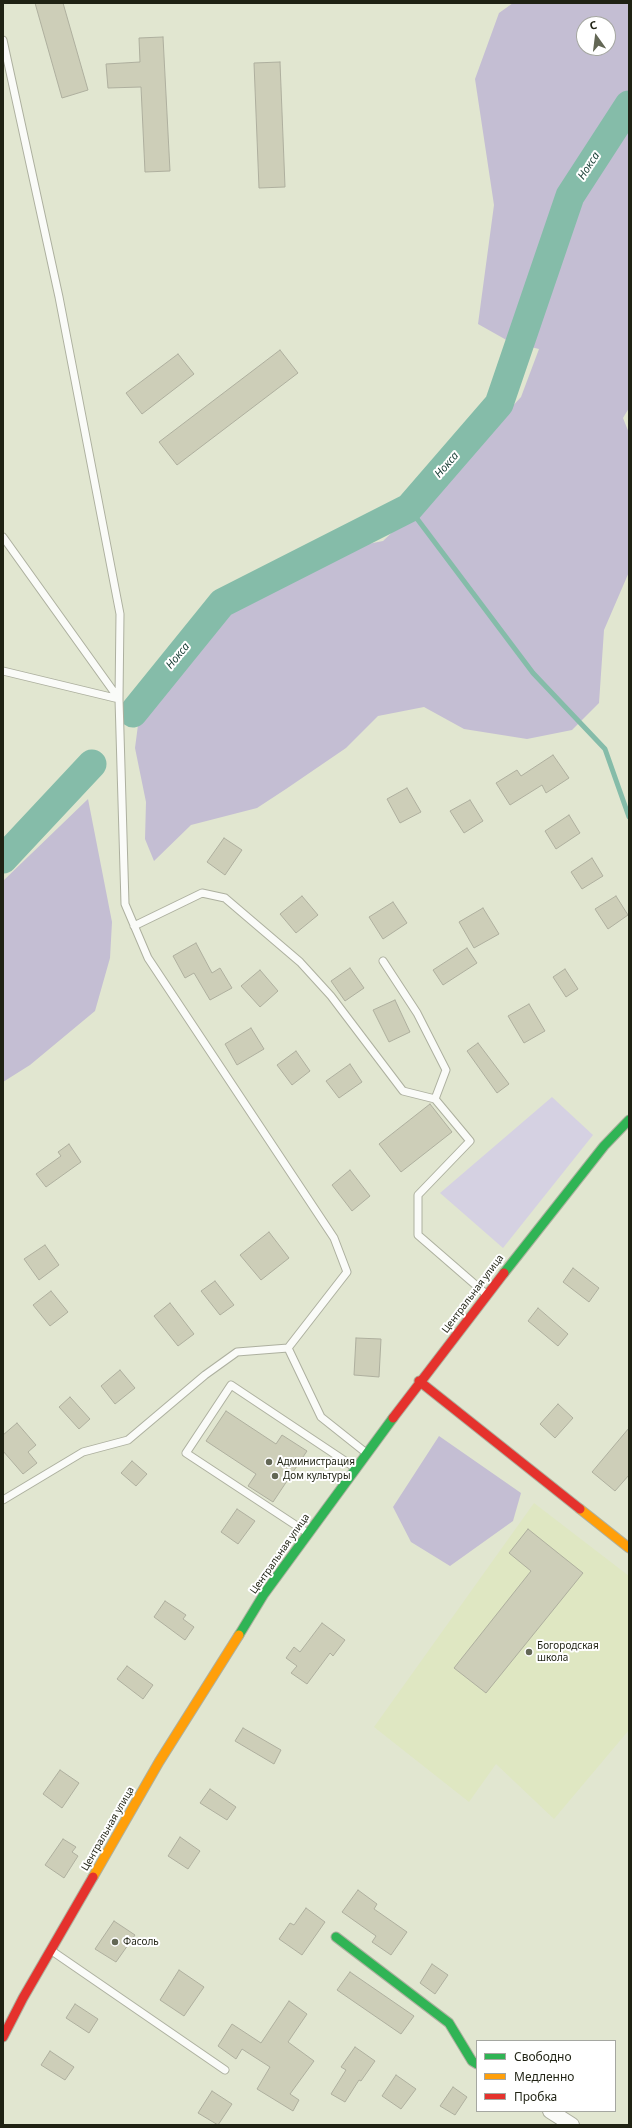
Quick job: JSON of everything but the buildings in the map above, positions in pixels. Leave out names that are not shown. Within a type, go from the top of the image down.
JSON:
[{"type":"street","name":"Центральная улица","points":[[3,2038],[23,1998],[160,1762],[264,1594],[366,1452],[488,1295],[520,1250],[604,1146],[629,1120]]},
{"type":"street","points":[[419,1382],[629,1548]]},
{"type":"street","points":[[336,1937],[449,2023],[472,2061],[476,2063]]},
{"type":"street","points":[[552,2112],[572,2125]]},
{"type":"lane","points":[[3,40],[58,297],[120,614],[119,699],[126,904],[148,958],[334,1238],[347,1272],[288,1348],[237,1352],[205,1375],[128,1440],[83,1452],[3,1500]]},
{"type":"lane","points":[[3,537],[119,699]]},
{"type":"lane","points":[[3,671],[119,699]]},
{"type":"lane","points":[[134,926],[202,893],[225,898],[300,962],[331,996],[403,1091],[435,1100],[470,1141],[418,1196],[418,1235],[488,1295]]},
{"type":"lane","points":[[383,961],[417,1013],[446,1070],[435,1100]]},
{"type":"lane","points":[[288,1348],[321,1417],[366,1452]]},
{"type":"lane","points":[[307,1533],[186,1453],[231,1385],[355,1467]]},
{"type":"lane","points":[[51,1950],[225,2070]]},
{"type":"shaded area","points":[[513,3],[629,3],[629,408],[623,418],[629,433],[629,572],[604,630],[599,703],[572,730],[527,739],[464,729],[424,707],[378,716],[346,748],[257,808],[191,825],[154,861],[145,839],[146,802],[135,748],[138,725],[159,703],[225,617],[274,587],[353,547],[383,541],[424,502],[521,397],[539,349],[510,342],[478,324],[494,205],[475,79],[499,13]]},
{"type":"shaded area","points":[[88,799],[112,922],[110,958],[95,1011],[30,1065],[3,1082],[3,881]]},
{"type":"shaded area","points":[[552,1097],[593,1135],[503,1248],[440,1193]]},
{"type":"shaded area","points":[[439,1436],[521,1493],[513,1521],[450,1566],[411,1542],[393,1507]]},
{"type":"shaded area","name":"Богородская школа","points":[[534,1503],[629,1576],[629,1730],[554,1819],[496,1764],[469,1802],[374,1727]]},
{"type":"waterway","name":"Нокса","points":[[133,713],[222,603],[409,508],[499,404],[570,196],[629,105]]},
{"type":"waterway","points":[[409,508],[533,673],[605,749],[629,817]]},
{"type":"waterway","name":"Нокса","points":[[3,859],[92,764]]},
{"type":"traffic: fast","points":[[504,1273],[604,1146],[629,1120]]},
{"type":"traffic: fast","points":[[239,1635],[264,1594],[393,1418]]},
{"type":"traffic: fast","points":[[336,1937],[449,2023],[472,2061],[476,2063]]},
{"type":"traffic: slow","points":[[580,1509],[629,1548]]},
{"type":"traffic: slow","points":[[93,1877],[159,1762],[239,1635]]},
{"type":"traffic: jam","points":[[393,1418],[504,1273]]},
{"type":"traffic: jam","points":[[419,1381],[580,1509]]},
{"type":"traffic: jam","points":[[3,2037],[23,1998],[93,1877]]},
{"type":"place","name":"Администрация","points":[[269,1462]]},
{"type":"place","name":"Дом культуры","points":[[275,1476]]},
{"type":"place","name":"Богородская школа","points":[[529,1652]]},
{"type":"place","name":"Фасоль","points":[[115,1942]]}]
